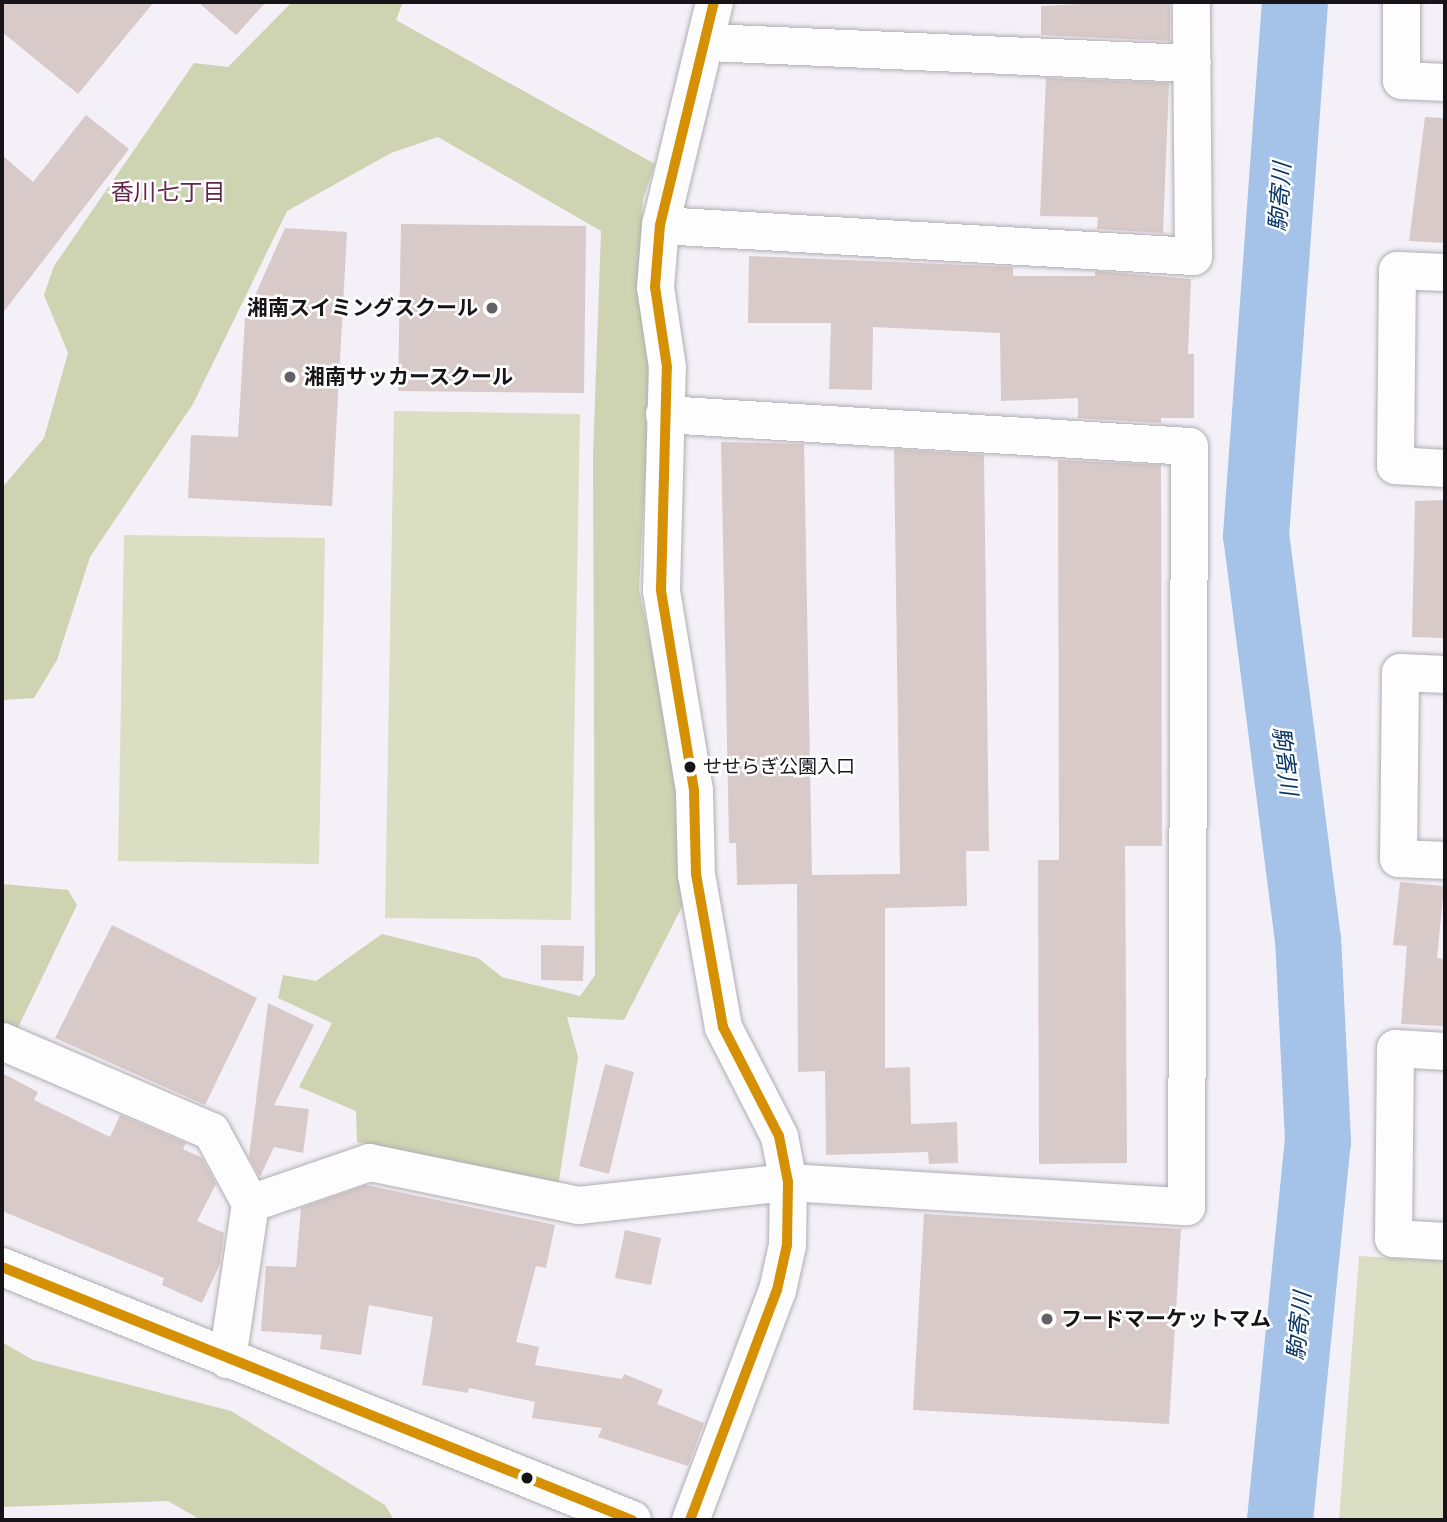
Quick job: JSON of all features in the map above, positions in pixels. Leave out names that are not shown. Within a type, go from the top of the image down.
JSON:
[{"type":"street","points":[[690,1520],[777,1290],[787,1245],[788,1182],[779,1136],[723,1027],[696,874],[694,790],[661,590],[667,367],[655,287],[660,225],[708,42],[714,2]]},
{"type":"street","points":[[660,225],[1193,256],[1191,2]]},
{"type":"street","points":[[1401,2],[1401,80],[1445,82]]},
{"type":"street","points":[[708,42],[1192,63]]},
{"type":"street","points":[[1445,272],[1397,270],[1395,465],[1445,468]]},
{"type":"street","points":[[250,1203],[369,1162],[578,1205],[788,1182],[1186,1206],[1189,446],[664,414]]},
{"type":"street","points":[[1445,674],[1400,672],[1398,858],[1445,860]]},
{"type":"street","points":[[2,1041],[211,1131],[250,1203],[227,1359]]},
{"type":"street","points":[[1445,1051],[1395,1048],[1393,1238],[1445,1241]]},
{"type":"street","points":[[2,1267],[632,1520]]},
{"type":"green space","points":[[292,2],[403,2],[396,20],[655,164],[643,199],[639,294],[651,374],[639,589],[684,808],[687,897],[624,1020],[567,1017],[578,1057],[558,1187],[357,1142],[356,1111],[299,1087],[332,1023],[278,998],[283,975],[316,981],[382,934],[478,958],[502,977],[580,996],[595,975],[593,456],[601,231],[438,137],[391,153],[287,211],[193,404],[90,557],[57,660],[34,698],[2,700],[2,488],[44,438],[68,353],[44,295],[54,266],[194,63],[228,67]]},
{"type":"green space","points":[[394,411],[580,414],[571,920],[385,918]]},
{"type":"green space","points":[[124,535],[325,538],[319,864],[118,861]]},
{"type":"green space","points":[[2,884],[68,890],[77,905],[14,1036],[2,1030]]},
{"type":"green space","points":[[1359,1256],[1445,1261],[1445,1520],[1339,1520]]},
{"type":"green space","points":[[2,1342],[33,1360],[231,1411],[385,1505],[394,1520],[201,1520],[168,1501],[2,1507]]},
{"type":"building","points":[[2,2],[154,2],[78,94],[2,32]]},
{"type":"building","points":[[198,2],[266,2],[236,35]]},
{"type":"building","points":[[1170,2],[1170,41],[1041,35],[1041,6]]},
{"type":"building","points":[[1046,78],[1169,83],[1163,233],[1097,229],[1098,217],[1040,216]]},
{"type":"building","points":[[86,115],[129,149],[2,314],[2,155],[33,182]]},
{"type":"building","points":[[1425,117],[1445,118],[1445,243],[1409,241]]},
{"type":"building","name":"湘南スイミングスクール","points":[[401,224],[586,226],[584,393],[398,391]]},
{"type":"building","name":"湘南サッカースクール","points":[[285,228],[347,232],[332,506],[188,498],[191,435],[238,437],[245,318]]},
{"type":"building","points":[[749,256],[1013,267],[1013,276],[1095,276],[1095,271],[1191,279],[1188,354],[1194,354],[1194,418],[1161,418],[1161,423],[1078,418],[1078,398],[1001,401],[1000,333],[873,327],[872,390],[829,389],[831,323],[748,323]]},
{"type":"building","points":[[721,442],[804,444],[812,875],[900,874],[894,449],[984,455],[989,851],[966,851],[967,906],[885,908],[885,1068],[910,1067],[911,1124],[957,1122],[958,1163],[929,1164],[928,1152],[826,1155],[825,1071],[798,1072],[797,884],[737,885],[736,843],[729,843]]},
{"type":"building","points":[[1058,460],[1161,465],[1162,846],[1125,846],[1127,1163],[1039,1164],[1038,860],[1059,860]]},
{"type":"building","points":[[1445,500],[1445,638],[1412,637],[1415,501]]},
{"type":"building","points":[[1400,882],[1444,886],[1437,958],[1445,959],[1445,1026],[1401,1024],[1407,946],[1393,945]]},
{"type":"building","points":[[112,925],[257,998],[205,1105],[55,1038]]},
{"type":"building","points":[[541,945],[584,946],[583,981],[541,980]]},
{"type":"building","points":[[268,1003],[314,1025],[274,1105],[309,1109],[303,1153],[274,1147],[260,1177],[249,1157]]},
{"type":"building","points":[[605,1064],[634,1072],[609,1174],[579,1166]]},
{"type":"building","points":[[2,1073],[38,1092],[34,1100],[110,1137],[120,1115],[186,1143],[183,1149],[202,1158],[216,1184],[197,1221],[224,1233],[220,1264],[202,1303],[162,1285],[164,1278],[2,1211]]},
{"type":"building","points":[[366,1185],[555,1225],[546,1268],[536,1266],[516,1342],[539,1347],[535,1365],[622,1379],[624,1374],[663,1390],[657,1404],[704,1423],[688,1466],[598,1437],[602,1428],[532,1418],[535,1402],[469,1388],[468,1393],[422,1385],[433,1317],[369,1305],[361,1355],[320,1349],[322,1335],[261,1331],[266,1266],[296,1267],[301,1208]]},
{"type":"building","name":"フードマーケットマム","points":[[924,1214],[1181,1229],[1169,1424],[913,1410]]},
{"type":"building","points":[[625,1230],[661,1238],[651,1285],[615,1278]]},
{"type":"waterway","name":"駒寄川","points":[[1280,1520],[1318,1141],[1308,940],[1256,536],[1295,2]]},
{"type":"transit line","points":[[690,1520],[777,1290],[787,1245],[788,1182],[779,1136],[723,1027],[696,874],[694,790],[661,590],[667,367],[655,287],[660,225],[714,2]]},
{"type":"transit line","points":[[2,1267],[632,1520]]},
{"type":"place","name":"湘南スイミングスクール","points":[[492,308]]},
{"type":"place","name":"湘南サッカースクール","points":[[290,377]]},
{"type":"place","name":"せせらぎ公園入口","points":[[690,767]]},
{"type":"place","name":"フードマーケットマム","points":[[1047,1319]]},
{"type":"district","name":"香川七丁目","points":[[168,192]]}]
